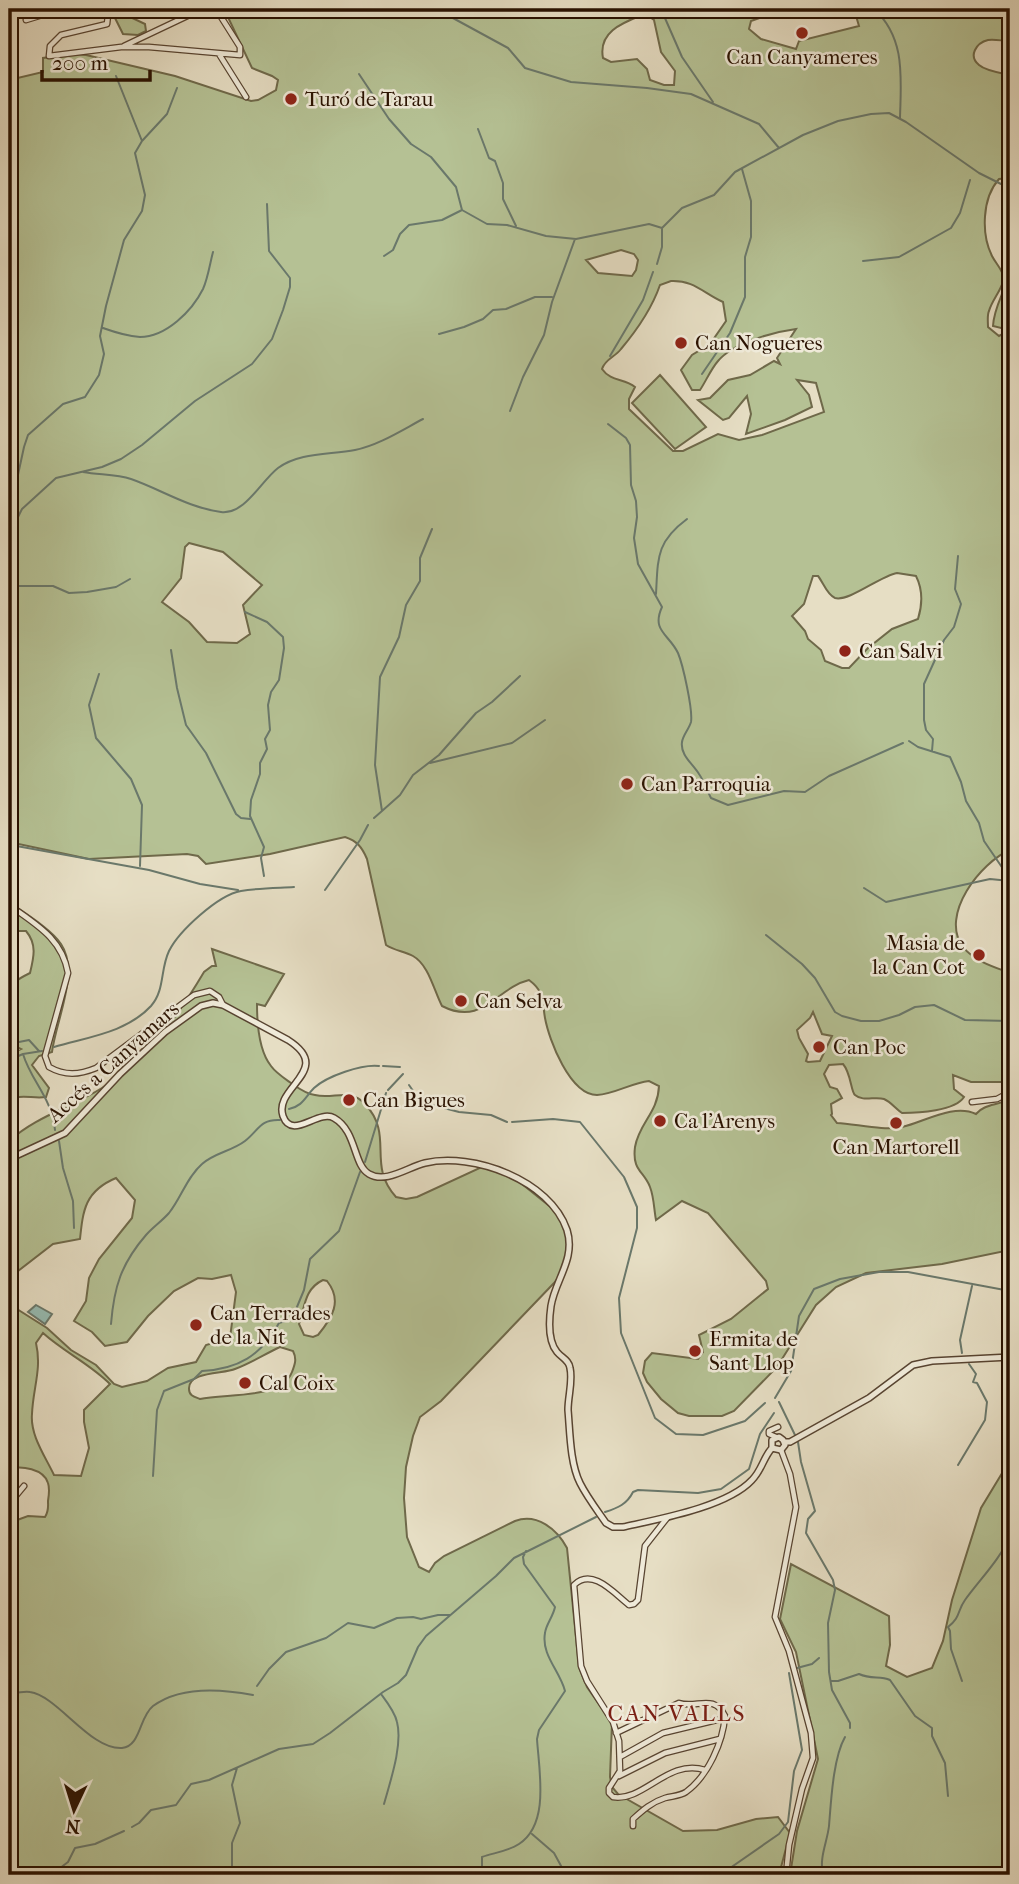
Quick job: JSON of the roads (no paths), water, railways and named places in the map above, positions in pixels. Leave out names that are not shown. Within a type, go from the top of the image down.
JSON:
[{"type":"street","points":[[26,20],[62,9]]},
{"type":"street","points":[[106,9],[107,24],[61,35],[50,46],[49,56],[121,47],[240,55],[240,47],[216,9]]},
{"type":"street","points":[[121,47],[202,9]]},
{"type":"street","points":[[218,53],[246,97]]},
{"type":"street","points":[[9,905],[54,940],[66,960],[68,973],[45,1056],[49,1067],[58,1072],[84,1073],[96,1068],[194,995],[210,991],[223,1005],[302,1050],[306,1061],[304,1069],[282,1106],[283,1117],[288,1124],[299,1126],[324,1115],[333,1117],[355,1143],[359,1162],[369,1174],[383,1177],[424,1163],[449,1160],[473,1162],[514,1177],[538,1192],[554,1208],[568,1233],[570,1249],[551,1304],[551,1338],[553,1346],[569,1363],[571,1372],[568,1410],[576,1474],[606,1523],[613,1527],[667,1518],[703,1507],[743,1488],[762,1467],[764,1457],[772,1448]]},
{"type":"street","name":"Accés a Canyamars","points":[[9,1159],[65,1133],[120,1074],[165,1032],[191,1013],[207,1004],[223,1005]]},
{"type":"street","points":[[972,1102],[997,1099],[1010,1092]]},
{"type":"street","points":[[778,1427],[769,1431],[769,1434],[790,1442],[869,1398],[913,1365],[932,1361],[1010,1357]]},
{"type":"street","points":[[772,1448],[771,1442],[776,1437]]},
{"type":"street","points":[[785,1442],[781,1450],[790,1474],[796,1507],[775,1617],[789,1651],[811,1733],[813,1758],[799,1801],[789,1845],[786,1875]]},
{"type":"street","points":[[772,1448],[781,1450]]},
{"type":"street","points":[[9,1504],[24,1486]]},
{"type":"street","points":[[618,1777],[620,1757],[613,1722],[587,1681],[581,1666],[573,1585],[582,1580],[594,1580],[607,1586],[629,1605],[634,1604],[638,1600],[645,1546],[667,1518]]},
{"type":"street","points":[[616,1733],[678,1703],[686,1706],[712,1702],[723,1711],[720,1739],[696,1782],[684,1794],[664,1798],[650,1805],[633,1819],[634,1826]]},
{"type":"street","points":[[620,1757],[663,1732],[724,1718]]},
{"type":"street","points":[[705,1770],[695,1768],[674,1772],[624,1797],[616,1798],[610,1793],[610,1788],[618,1777],[665,1753],[720,1739]]},
{"type":"water","points":[[36,1305],[52,1314],[45,1324],[28,1312]]},
{"type":"waterway","points":[[264,16],[267,9]]},
{"type":"waterway","points":[[661,9],[682,57],[713,102]]},
{"type":"waterway","points":[[874,9],[884,20],[897,46],[901,74],[900,118]]},
{"type":"waterway","points":[[440,11],[508,48],[525,68],[571,82],[691,94],[759,124],[779,148]]},
{"type":"waterway","points":[[359,74],[389,119],[411,144],[431,157],[456,187],[462,210],[487,224],[507,225],[546,236],[576,239],[649,224],[662,228],[682,208],[714,195],[735,172],[803,135],[838,121],[871,114],[889,113],[906,122],[979,173],[1001,184]]},
{"type":"waterway","points":[[9,499],[16,484],[28,435],[63,404],[85,397],[99,375],[104,354],[100,336],[106,306],[124,240],[142,211],[145,195],[135,153],[142,141],[116,76]]},
{"type":"waterway","points":[[142,141],[167,114],[177,88]]},
{"type":"waterway","points":[[478,129],[489,158],[495,161],[503,183],[503,199],[516,226]]},
{"type":"waterway","points":[[702,374],[730,333],[745,297],[745,257],[751,237],[751,201],[742,169]]},
{"type":"waterway","points":[[863,261],[899,257],[951,228],[960,213],[970,180]]},
{"type":"waterway","points":[[10,533],[22,509],[56,478],[102,467],[121,459],[195,401],[252,364],[272,339],[290,287],[290,278],[269,251],[267,204]]},
{"type":"waterway","points":[[384,256],[393,250],[400,234],[409,225],[442,220],[462,210]]},
{"type":"waterway","points":[[657,264],[662,247],[662,228]]},
{"type":"waterway","points":[[510,411],[544,335],[552,302],[575,239]]},
{"type":"waterway","points":[[103,328],[140,337],[150,336],[168,328],[185,314],[203,289],[213,252]]},
{"type":"waterway","points":[[610,356],[643,300],[653,272]]},
{"type":"waterway","points":[[439,334],[483,319],[493,310],[506,309],[535,297],[552,297]]},
{"type":"waterway","points":[[83,472],[125,477],[198,507],[230,512],[245,503],[278,468],[287,463],[305,457],[364,448],[423,419]]},
{"type":"waterway","points":[[608,424],[626,438],[630,445],[631,485],[637,517],[634,538],[638,564],[662,607],[659,615],[660,627],[678,653],[685,677],[691,722],[683,739],[683,751],[701,777],[711,798],[728,805],[784,791],[805,792],[829,776],[903,743]]},
{"type":"waterway","points":[[656,594],[657,570],[664,543],[687,519]]},
{"type":"waterway","points":[[374,818],[382,811],[375,765],[380,677],[399,637],[406,605],[420,581],[420,558],[432,529]]},
{"type":"waterway","points":[[932,751],[933,739],[926,730],[924,720],[924,684],[944,640],[954,627],[961,604],[955,589],[958,556]]},
{"type":"waterway","points":[[9,586],[53,586],[69,593],[87,592],[116,587],[130,579]]},
{"type":"waterway","points":[[245,612],[267,622],[283,637],[284,648],[279,680],[271,692],[268,705],[270,730],[265,739],[267,749],[260,763],[260,774],[251,800],[250,816],[264,847],[261,858],[264,876]]},
{"type":"waterway","points":[[171,650],[186,725],[206,753],[236,814],[250,819]]},
{"type":"waterway","points":[[99,674],[89,705],[96,738],[131,779],[142,805],[140,866]]},
{"type":"waterway","points":[[382,811],[400,795],[413,775],[439,755],[476,713],[520,676]]},
{"type":"waterway","points":[[430,763],[512,743],[545,720]]},
{"type":"waterway","points":[[909,741],[918,747],[950,757],[966,801],[979,823],[984,841],[1010,879]]},
{"type":"waterway","points":[[325,890],[368,825]]},
{"type":"waterway","points":[[11,845],[149,870],[200,884],[238,890]]},
{"type":"waterway","points":[[864,888],[886,902],[990,879],[1010,881]]},
{"type":"waterway","points":[[54,1047],[106,1033],[141,1015],[155,1000],[166,958],[174,943],[200,915],[221,899],[241,891],[294,887]]},
{"type":"waterway","points":[[766,935],[802,964],[815,978],[835,1012],[842,1016],[861,1021],[879,1021],[915,1007],[934,1005],[965,1020],[1010,1021]]},
{"type":"waterway","points":[[9,1044],[29,1040],[39,1051]]},
{"type":"waterway","points":[[9,1060],[23,1054],[42,1051]]},
{"type":"waterway","points":[[23,1054],[50,1108],[55,1130]]},
{"type":"waterway","points":[[289,1109],[301,1103],[314,1088],[327,1079],[354,1069],[379,1066]]},
{"type":"waterway","points":[[383,1066],[400,1067]]},
{"type":"waterway","points":[[388,1090],[403,1074]]},
{"type":"waterway","points":[[409,1085],[425,1103],[459,1112],[491,1115],[507,1122]]},
{"type":"waterway","points":[[365,1162],[386,1093]]},
{"type":"waterway","points":[[512,1122],[553,1119],[580,1122],[624,1177],[637,1207],[637,1228],[619,1298],[621,1333],[655,1418],[676,1434],[703,1435],[745,1421],[765,1403]]},
{"type":"waterway","points":[[111,1324],[120,1276],[130,1256],[146,1235],[169,1213],[197,1169],[212,1157],[245,1141],[264,1123],[280,1120]]},
{"type":"waterway","points":[[59,1141],[63,1168],[73,1201],[74,1228]]},
{"type":"waterway","points":[[153,1476],[157,1410],[164,1391],[194,1379],[202,1371],[227,1367],[247,1359],[264,1344],[279,1323],[292,1319],[304,1290],[310,1259],[339,1231],[360,1172]]},
{"type":"waterway","points":[[775,1398],[791,1371],[799,1316],[814,1289],[840,1279],[879,1272],[908,1272],[1010,1291]]},
{"type":"waterway","points":[[962,1353],[960,1340],[972,1286]]},
{"type":"waterway","points":[[958,1465],[985,1420],[987,1402],[977,1383],[973,1382],[976,1374],[969,1364]]},
{"type":"waterway","points":[[779,1402],[795,1435]]},
{"type":"waterway","points":[[605,1512],[622,1505],[638,1490],[698,1493],[721,1489],[749,1469],[760,1434],[774,1413]]},
{"type":"waterway","points":[[798,1442],[815,1511],[808,1519],[806,1533],[833,1580],[835,1590],[828,1623],[832,1690],[850,1723],[850,1728]]},
{"type":"waterway","points":[[9,1451],[15,1455]]},
{"type":"waterway","points":[[132,1827],[151,1810],[176,1805],[191,1784],[209,1780],[279,1749],[313,1744],[330,1733],[398,1683],[406,1675],[426,1636],[514,1558],[596,1517]]},
{"type":"waterway","points":[[962,1681],[951,1649],[948,1627],[955,1620],[965,1600],[996,1561],[1010,1535]]},
{"type":"waterway","points":[[482,1875],[482,1857],[519,1844],[529,1835],[535,1824],[540,1796],[537,1739],[539,1730],[565,1691],[548,1656],[545,1641],[546,1630],[555,1607],[524,1564],[526,1551]]},
{"type":"waterway","points":[[257,1686],[286,1652],[326,1638],[348,1623],[374,1628],[397,1618],[421,1619],[450,1615]]},
{"type":"waterway","points":[[797,1668],[812,1664],[819,1658]]},
{"type":"waterway","points":[[720,1875],[779,1834],[788,1822],[794,1771],[802,1750],[789,1673]]},
{"type":"waterway","points":[[831,1681],[859,1674],[890,1680],[915,1716],[932,1728],[932,1736],[945,1763],[948,1796]]},
{"type":"waterway","points":[[9,1694],[28,1692],[41,1696],[98,1741],[122,1748],[133,1742],[153,1706],[176,1695],[202,1691],[253,1695]]},
{"type":"waterway","points":[[381,1694],[394,1715],[398,1731],[395,1763],[384,1804]]},
{"type":"waterway","points":[[823,1875],[823,1856],[835,1768],[845,1737]]},
{"type":"waterway","points":[[232,1875],[232,1843],[240,1823],[232,1785],[237,1768]]},
{"type":"waterway","points":[[51,1875],[68,1862],[75,1848],[95,1844],[124,1831]]},
{"type":"waterway","points":[[532,1834],[554,1853],[566,1875]]},
{"type":"waterway","points":[[860,1875],[894,1870],[900,1875]]},
{"type":"place","name":"Can Canyameres","points":[[802,33]]},
{"type":"place","name":"Turó de Tarau","points":[[291,99]]},
{"type":"place","name":"Can Nogueres","points":[[681,343]]},
{"type":"place","name":"Can Salvi","points":[[845,651]]},
{"type":"place","name":"Can Parroquia","points":[[627,784]]},
{"type":"place","name":"Masia de la Can Cot","points":[[979,955]]},
{"type":"place","name":"Can Selva","points":[[461,1001]]},
{"type":"place","name":"Can Poc","points":[[819,1047]]},
{"type":"place","name":"Can Bigues","points":[[349,1100]]},
{"type":"place","name":"Ca l'Arenys","points":[[660,1121]]},
{"type":"place","name":"Can Martorell","points":[[896,1123]]},
{"type":"place","name":"Can Terrades de la Nit","points":[[196,1325]]},
{"type":"place","name":"Ermita de Sant Llop","points":[[695,1351]]},
{"type":"place","name":"Cal Coix","points":[[245,1383]]},
{"type":"district","name":"CAN VALLS","points":[[677,1713]]}]
